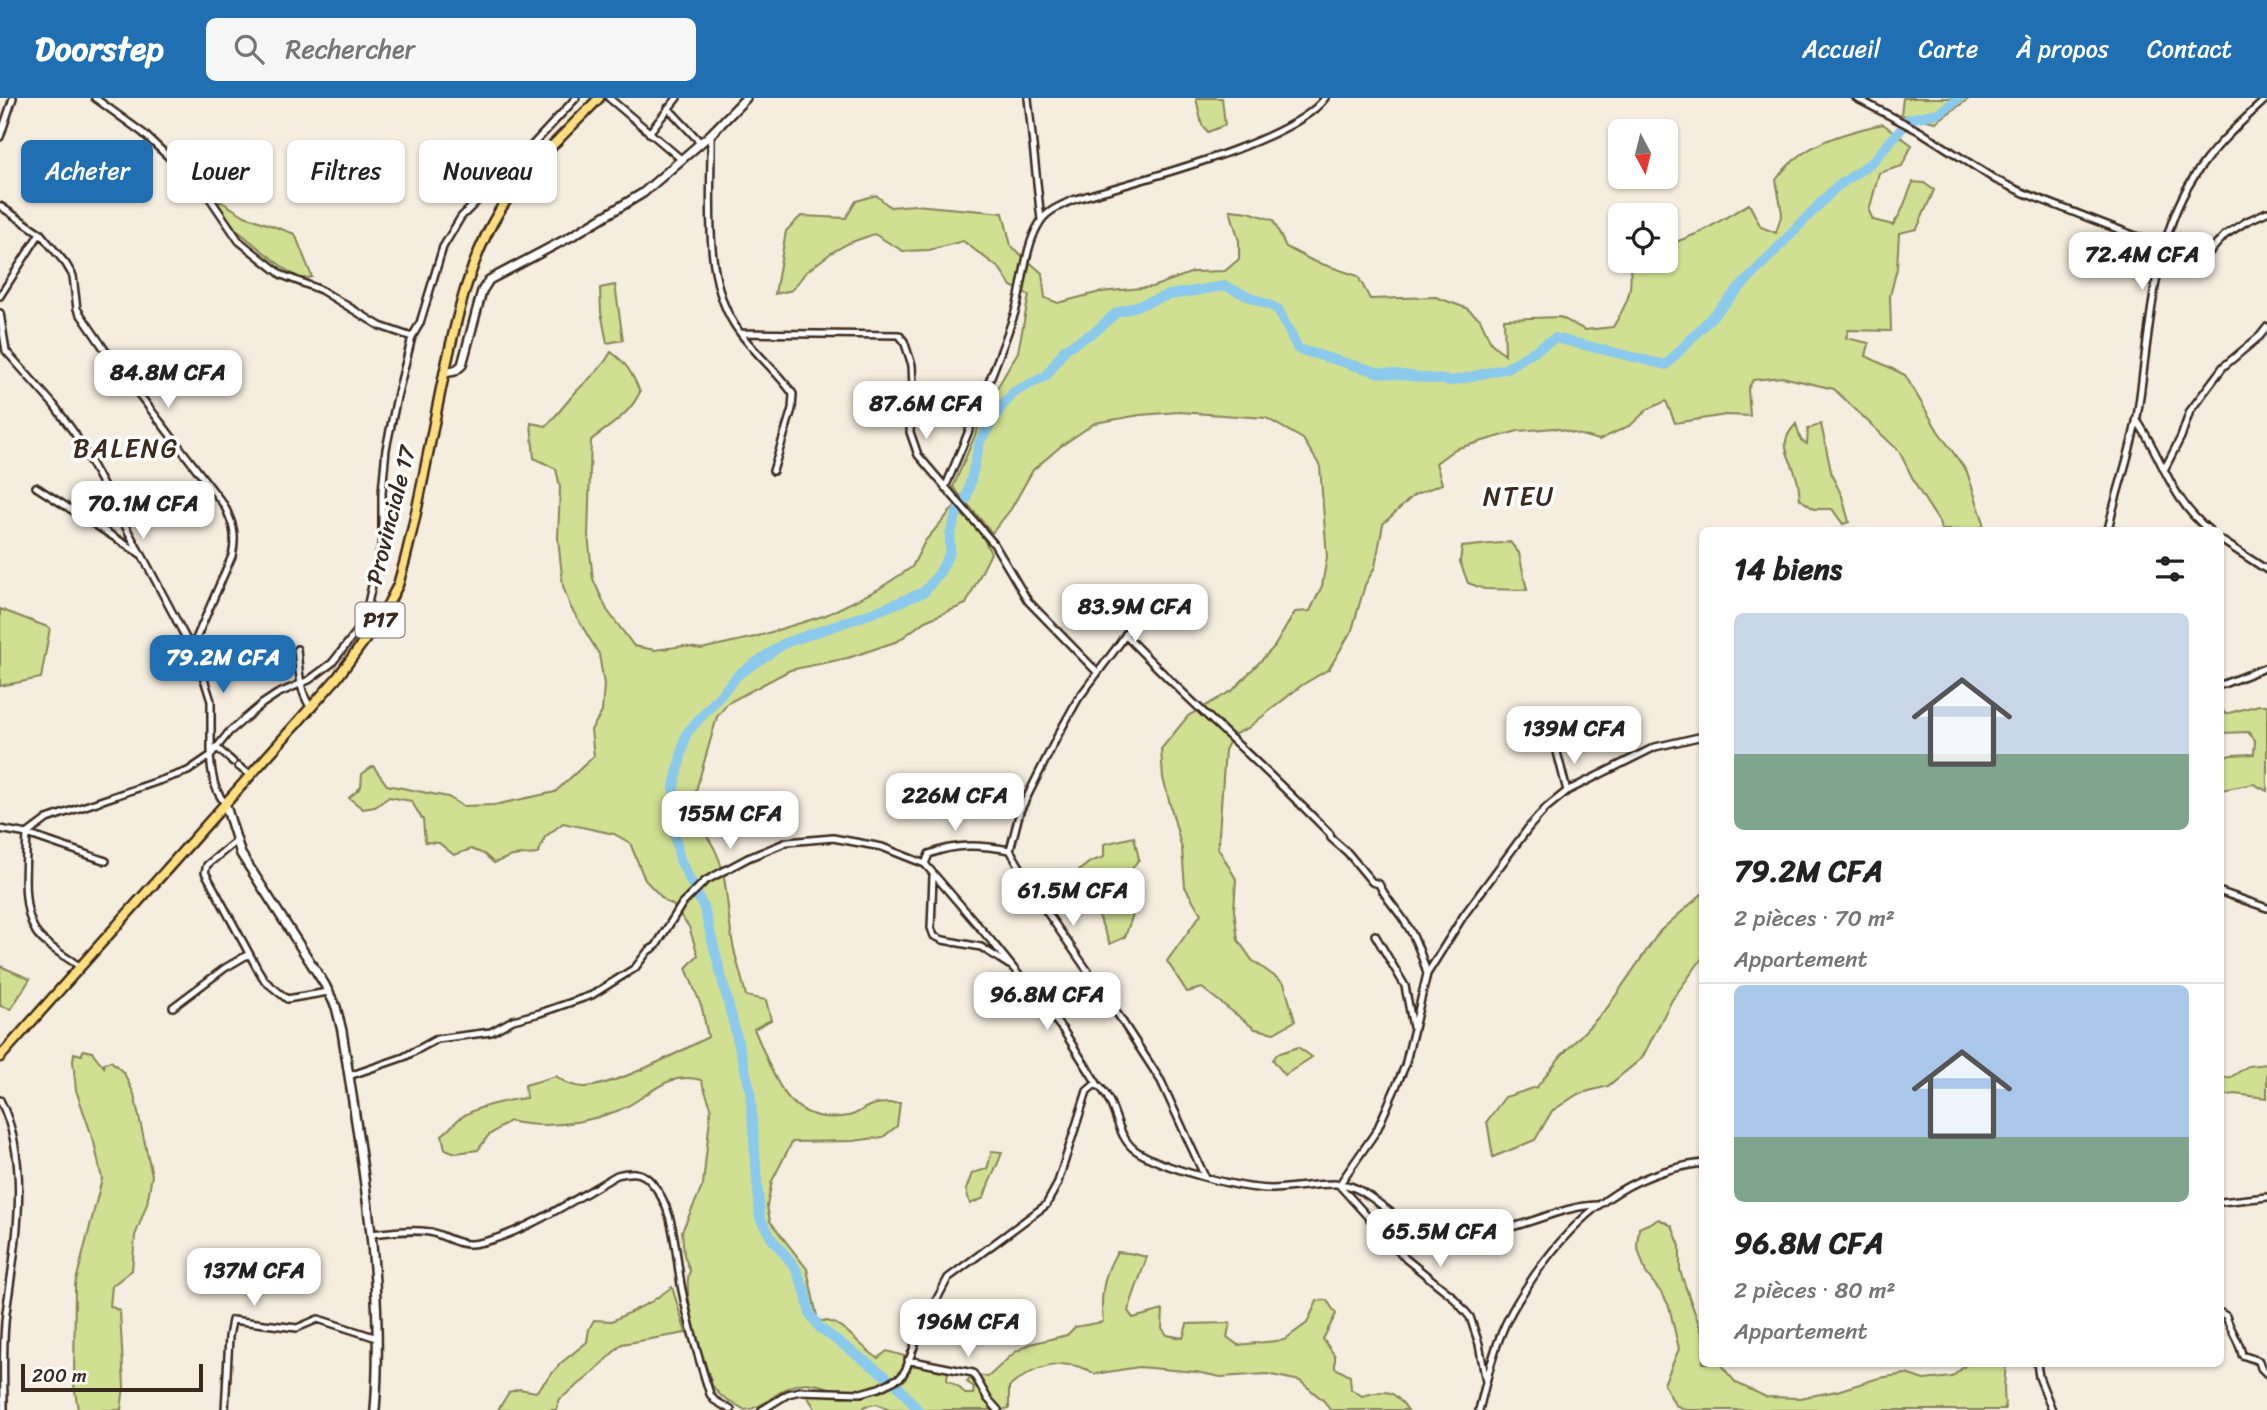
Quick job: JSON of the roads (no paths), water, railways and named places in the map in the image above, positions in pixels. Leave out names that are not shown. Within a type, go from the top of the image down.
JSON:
[{"type":"main road","name":"Provinciale 17","points":[[0,1057],[311,708],[379,622],[398,585],[412,534],[444,373],[470,273],[482,242],[499,212],[538,162],[599,98]]},
{"type":"street","points":[[0,137],[13,98]]},
{"type":"street","points":[[95,98],[143,133],[205,191],[239,241],[282,275],[321,290],[380,326],[412,337]]},
{"type":"street","points":[[27,834],[47,819],[188,771],[210,754],[262,704],[301,684],[332,663],[352,639],[363,621],[382,541],[382,492],[386,449],[412,337],[420,323],[443,247],[461,217],[576,98]]},
{"type":"street","points":[[609,98],[681,159]]},
{"type":"street","points":[[649,133],[677,98]]},
{"type":"street","points":[[444,373],[455,371],[462,365],[482,291],[489,280],[643,193],[711,134],[746,98]]},
{"type":"street","points":[[1028,98],[1041,220]]},
{"type":"street","points":[[945,488],[1007,335],[1032,241],[1041,220],[1059,206],[1073,200],[1251,143],[1308,115],[1325,98]]},
{"type":"street","points":[[1856,98],[1922,132],[1996,180],[2194,258],[2206,256],[2225,235],[2267,212]]},
{"type":"street","points":[[2109,527],[2129,456],[2164,248],[2172,222],[2193,179],[2218,147],[2267,98]]},
{"type":"street","points":[[668,108],[701,143]]},
{"type":"street","points":[[711,134],[713,251],[719,291],[728,313],[741,333],[793,394],[792,409],[773,471]]},
{"type":"street","points":[[0,206],[40,233],[66,264],[73,276],[77,309],[224,505],[232,523],[235,542],[232,556],[192,648]]},
{"type":"street","points":[[0,296],[40,233]]},
{"type":"street","points":[[0,313],[1,334],[6,351],[54,405],[75,434],[192,648],[211,701],[212,780],[225,803],[234,826],[236,841],[251,872],[302,948],[336,1007],[349,1076],[370,1234],[377,1338],[375,1410]]},
{"type":"street","points":[[2164,470],[2181,437],[2190,411],[2223,367],[2267,327]]},
{"type":"street","points":[[741,333],[899,335],[904,341],[912,365],[910,422],[912,441],[918,455],[994,544],[1028,601],[1097,672]]},
{"type":"street","points":[[2136,419],[2150,440],[2182,504],[2206,527]]},
{"type":"street","points":[[36,487],[142,555]]},
{"type":"street","points":[[2224,542],[2267,570]]},
{"type":"street","points":[[1148,599],[1078,699],[1020,811],[1010,850],[1018,868],[1053,922],[1161,1081],[1205,1177]]},
{"type":"street","points":[[1125,635],[1310,813],[1372,882],[1379,884],[1414,937],[1427,974]]},
{"type":"street","points":[[297,649],[301,684],[311,708]]},
{"type":"street","points":[[2224,684],[2267,667]]},
{"type":"street","points":[[1339,1185],[1377,1130],[1405,1066],[1427,974],[1464,915],[1523,834],[1546,808],[1567,791],[1656,747],[1699,737]]},
{"type":"street","points":[[216,747],[233,762]]},
{"type":"street","points":[[1556,747],[1567,791]]},
{"type":"street","points":[[238,766],[250,775]]},
{"type":"street","points":[[0,829],[27,834],[106,861]]},
{"type":"street","points":[[27,834],[27,897],[35,931],[79,967]]},
{"type":"street","points":[[349,1076],[404,1057],[437,1039],[491,1032],[513,1020],[593,995],[635,968],[648,951],[656,946],[682,904],[705,881],[724,869],[772,848],[803,839],[848,839],[882,847],[925,864],[1063,1030],[1106,1094],[1131,1146],[1144,1155],[1205,1177],[1258,1189],[1339,1185],[1354,1189],[1406,1222],[1433,1230],[1494,1230],[1581,1206],[1597,1205]]},
{"type":"street","points":[[236,841],[207,864],[205,872],[265,981],[281,996],[293,999],[328,992]]},
{"type":"street","points":[[925,864],[929,854],[960,845],[1010,850]]},
{"type":"street","points":[[933,876],[931,928],[934,936],[981,947],[1012,967]]},
{"type":"street","points":[[2224,893],[2267,908]]},
{"type":"street","points":[[1375,935],[1405,986],[1414,1030]]},
{"type":"street","points":[[173,1007],[225,968],[249,954]]},
{"type":"street","points":[[762,1410],[789,1394],[800,1391],[852,1393],[879,1388],[901,1377],[932,1306],[948,1278],[985,1252],[1013,1227],[1039,1211],[1051,1198],[1058,1185],[1087,1090],[1094,1085],[1099,1086]]},
{"type":"street","points":[[0,1100],[8,1116],[16,1149],[18,1206],[13,1271],[6,1315],[4,1410]]},
{"type":"street","points":[[0,1121],[8,1116]]},
{"type":"street","points":[[1479,1410],[1501,1334],[1521,1296],[1561,1238],[1597,1205],[1643,1180],[1680,1166],[1699,1164]]},
{"type":"street","points":[[370,1234],[416,1231],[435,1233],[462,1244],[480,1243],[532,1223],[617,1175],[628,1172],[643,1175],[660,1193],[666,1208],[681,1289],[710,1394],[714,1400],[731,1410]]},
{"type":"street","points":[[1339,1185],[1406,1259],[1452,1296],[1470,1317],[1486,1382]]},
{"type":"street","points":[[2224,1202],[2267,1197]]},
{"type":"street","points":[[2224,1315],[2240,1345],[2242,1355],[2259,1361],[2267,1374]]},
{"type":"street","points":[[225,1410],[232,1320],[297,1328],[318,1319],[377,1338]]},
{"type":"street","points":[[908,1360],[973,1373],[988,1399],[998,1410]]},
{"type":"street","points":[[2038,1367],[2052,1410]]},
{"type":"waterway","points":[[1908,119],[1939,113],[1959,98]]},
{"type":"waterway","points":[[966,500],[980,441],[1014,392],[1046,376],[1065,349],[1096,331],[1116,313],[1169,295],[1225,286],[1278,309],[1298,349],[1377,372],[1452,381],[1507,368],[1555,338],[1666,365],[1834,189],[1872,162],[1903,127]]},
{"type":"waterway","points":[[887,1377],[820,1328],[810,1314],[805,1291],[795,1267],[772,1239],[760,1218],[750,1089],[704,908],[680,860],[675,836],[674,787],[686,734],[739,674],[785,643],[924,592],[940,572],[950,552],[950,535],[958,510]]},
{"type":"waterway","points":[[897,1385],[918,1410]]},
{"type":"district","name":"BALENG","points":[[126,448]]},
{"type":"district","name":"NTEU","points":[[1519,496]]}]
